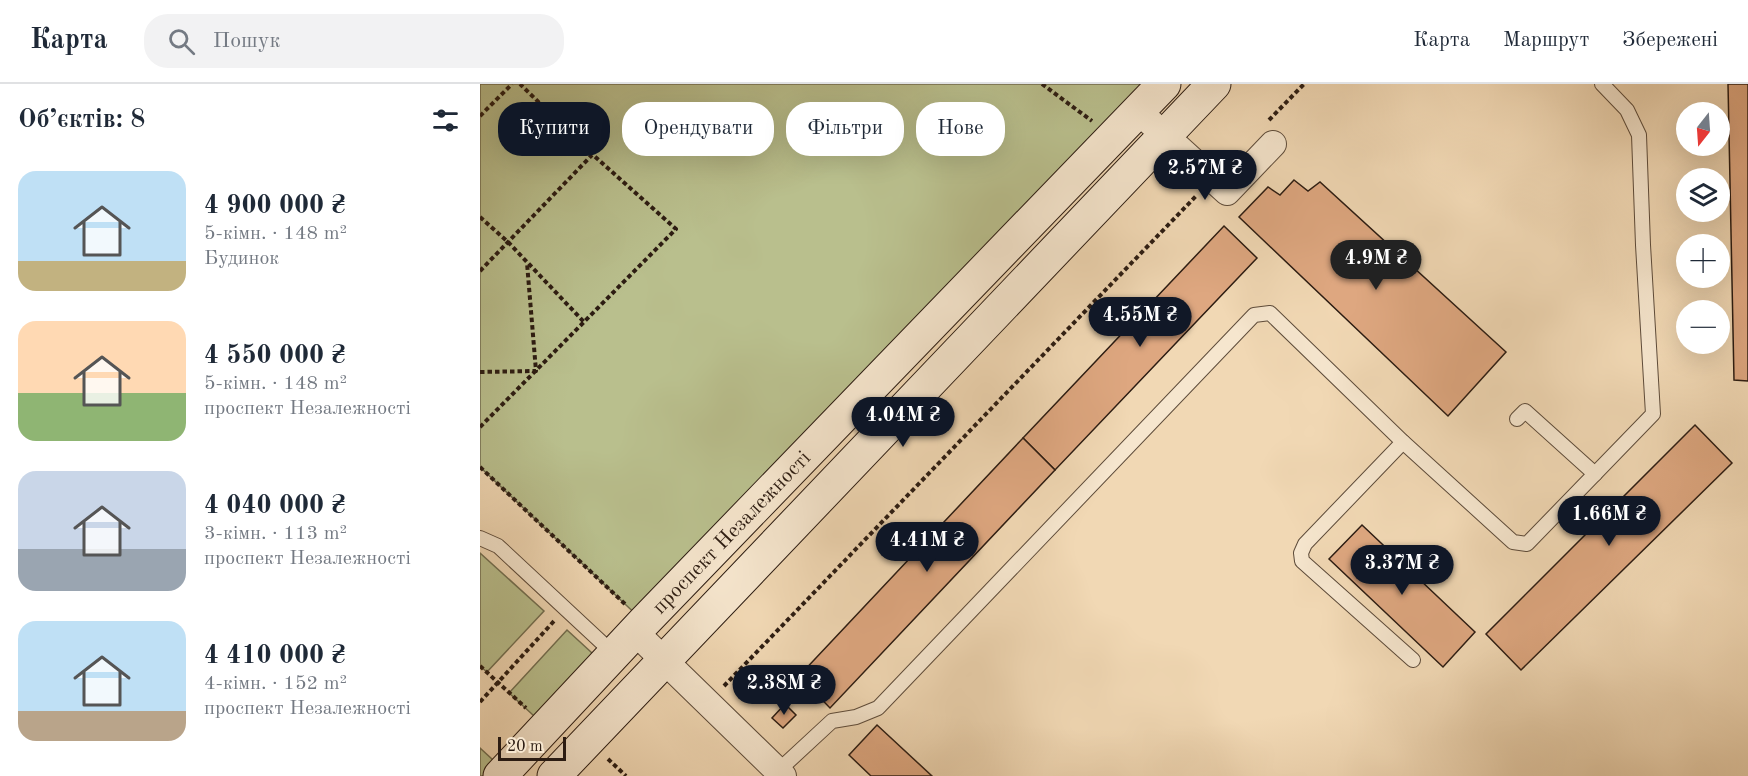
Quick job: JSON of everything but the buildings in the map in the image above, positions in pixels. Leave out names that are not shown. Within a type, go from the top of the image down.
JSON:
[{"type":"street","name":"проспект Незалежності","points":[[500,776],[631,636],[1164,84]]},
{"type":"street","name":"проспект Незалежності","points":[[554,776],[1214,84]]},
{"type":"street","points":[[1138,111],[1227,192],[1268,136]]},
{"type":"street","points":[[631,636],[664,660],[781,774]]},
{"type":"lane","points":[[781,774],[832,721],[856,717],[878,708],[1254,315],[1270,313],[1403,442],[1514,542],[1527,544],[1653,414],[1643,245],[1640,135],[1627,110],[1602,84]]},
{"type":"lane","points":[[1517,419],[1525,411],[1595,474]]},
{"type":"lane","points":[[1403,442],[1305,544],[1300,554],[1302,561],[1413,660]]},
{"type":"lane","points":[[480,538],[498,546],[566,609],[631,636]]},
{"type":"path","points":[[480,116],[512,84]]},
{"type":"path","points":[[520,84],[539,102]]},
{"type":"path","points":[[1042,84],[1114,136]]},
{"type":"path","points":[[1268,136],[1304,84]]},
{"type":"path","points":[[480,271],[592,156]]},
{"type":"path","points":[[480,427],[676,228],[594,156]]},
{"type":"path","points":[[708,703],[1213,179]]},
{"type":"path","points":[[481,219],[508,242],[584,322]]},
{"type":"path","points":[[527,263],[536,371]]},
{"type":"path","points":[[480,372],[536,371]]},
{"type":"path","points":[[480,467],[631,636]]},
{"type":"path","points":[[480,702],[566,609]]},
{"type":"path","points":[[480,666],[546,727]]},
{"type":"green space","points":[[480,84],[1155,84],[644,622],[480,467]]},
{"type":"green space","points":[[480,553],[544,611],[487,672],[480,666]]},
{"type":"green space","points":[[567,630],[604,664],[546,727],[509,693]]},
{"type":"green space","points":[[480,748],[505,771],[501,776],[480,776]]}]
